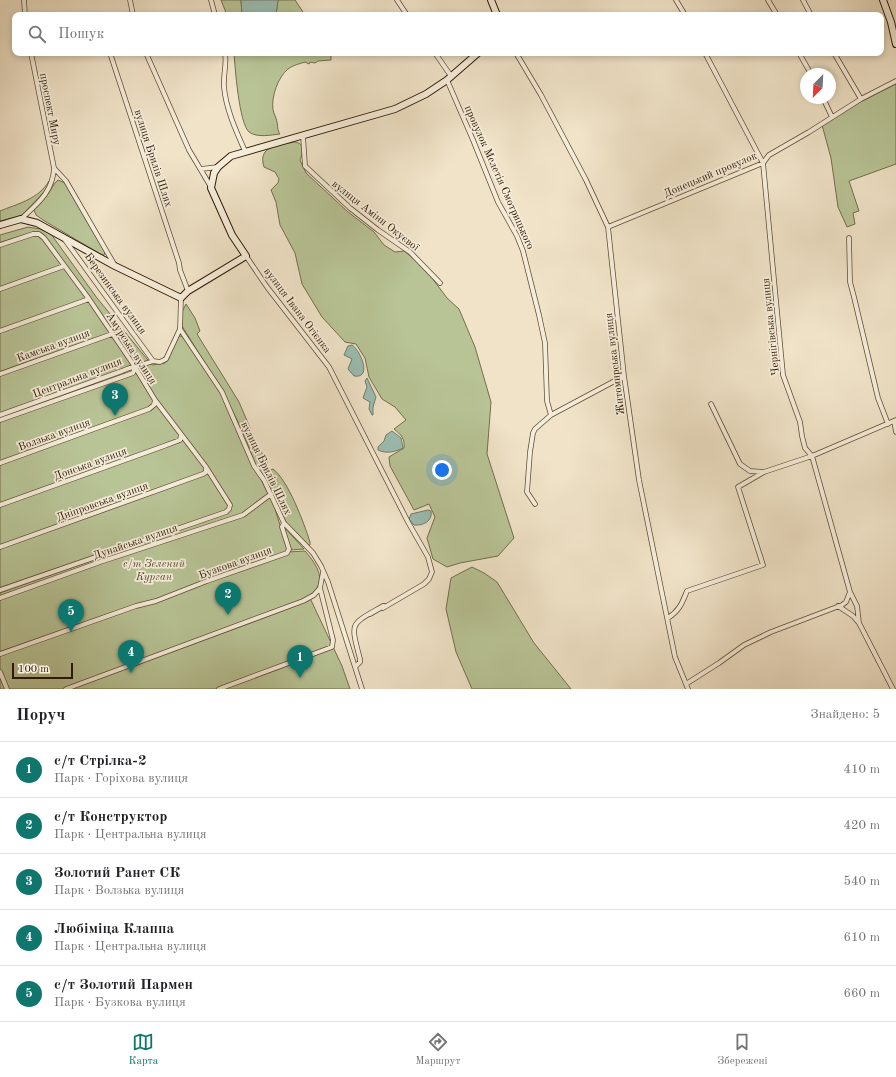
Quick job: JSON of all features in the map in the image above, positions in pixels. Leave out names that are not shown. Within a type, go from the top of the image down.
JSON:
[{"type":"street","points":[[24,0],[25,12]]},
{"type":"street","points":[[130,0],[132,12]]},
{"type":"street","points":[[212,0],[214,12]]},
{"type":"street","points":[[396,0],[405,12]]},
{"type":"street","points":[[490,0],[496,12]]},
{"type":"street","points":[[676,0],[683,12]]},
{"type":"street","points":[[768,0],[775,12]]},
{"type":"street","points":[[803,0],[809,12]]},
{"type":"street","points":[[883,0],[891,22],[896,44]]},
{"type":"street","name":"проспект Миру","points":[[21,219],[48,190],[54,176],[54,168],[32,56]]},
{"type":"street","name":"вулиця Брилів Шлях","points":[[111,56],[188,291]]},
{"type":"street","name":"вулиця Івана Огієнка","points":[[147,56],[189,150],[211,188],[232,235],[267,287],[329,367],[408,522],[428,556],[432,572],[428,580]]},
{"type":"street","points":[[226,56],[224,87],[232,122],[245,151]]},
{"type":"street","name":"провулок Мелетія Смотрицького","points":[[437,56],[449,78],[498,202],[517,236],[523,251],[545,343],[547,401],[552,415]]},
{"type":"street","points":[[211,188],[214,173],[218,167],[231,156],[395,109],[426,94],[449,78],[475,56]]},
{"type":"street","name":"Житомирська вулиця","points":[[518,56],[542,94],[608,227],[624,376],[639,480],[675,656],[688,689]]},
{"type":"street","name":"Чернігівська вулиця","points":[[707,56],[763,163],[783,375],[800,422],[805,448],[812,456],[850,592],[857,606],[860,622],[893,689]]},
{"type":"street","points":[[801,56],[808,68]]},
{"type":"street","points":[[836,56],[861,99]]},
{"type":"street","name":"Донецький провулок","points":[[608,227],[763,163],[769,155],[861,99],[896,81]]},
{"type":"street","points":[[826,104],[832,117]]},
{"type":"street","name":"вулиця Аміни Окуєвої","points":[[303,136],[305,166],[319,181],[350,208],[410,252],[440,283]]},
{"type":"street","points":[[201,169],[218,167]]},
{"type":"street","name":"проспект Миру","points":[[54,168],[66,181],[115,266]]},
{"type":"street","points":[[0,225],[21,219]]},
{"type":"street","name":"Березинська вулиця","points":[[21,219],[37,223],[115,266],[182,298]]},
{"type":"street","name":"Амурська вулиця","points":[[0,245],[33,234],[39,234],[44,238],[89,299],[135,367],[155,400],[206,467],[230,503],[230,507]]},
{"type":"street","name":"Березинська вулиця","points":[[63,236],[154,362]]},
{"type":"street","points":[[850,238],[850,282],[878,398],[888,424]]},
{"type":"street","points":[[135,367],[160,362],[166,359],[180,330],[182,298],[188,291],[246,256]]},
{"type":"street","points":[[0,289],[64,266]]},
{"type":"street","points":[[0,331],[89,299]]},
{"type":"street","name":"вулиця Брилів Шлях","points":[[180,330],[222,392],[254,466],[264,480],[284,523],[313,553],[321,566],[328,582],[362,689]]},
{"type":"street","name":"Камська вулиця","points":[[0,374],[112,334]]},
{"type":"street","name":"Центральна вулиця","points":[[0,415],[122,372],[130,367],[135,367],[133,373],[0,420]]},
{"type":"street","points":[[535,504],[527,492],[530,452],[535,429],[552,415],[624,376]]},
{"type":"street","name":"Волзька вулиця","points":[[0,463],[149,409],[154,405],[155,400]]},
{"type":"street","points":[[711,404],[740,464],[750,471],[764,472]]},
{"type":"street","points":[[668,618],[679,609],[687,591],[763,565],[738,487],[764,472],[812,456],[895,421],[896,432]]},
{"type":"street","name":"Донська вулиця","points":[[0,505],[180,440],[181,434]]},
{"type":"street","name":"Дніпровська вулиця","points":[[0,547],[203,474],[206,472],[206,467]]},
{"type":"street","points":[[750,471],[750,480]]},
{"type":"street","name":"Дунайська вулиця","points":[[0,598],[100,562],[243,515],[271,494]]},
{"type":"street","name":"Дунайська вулиця","points":[[0,590],[226,512],[230,507]]},
{"type":"street","name":"Бузкова вулиця","points":[[0,654],[110,614],[156,601],[207,581],[287,553],[289,549],[282,527],[284,523]]},
{"type":"street","points":[[219,689],[332,647],[333,640],[320,588],[323,571]]},
{"type":"street","points":[[428,580],[422,585],[383,608],[421,584],[428,580]]},
{"type":"street","points":[[428,580],[382,607],[370,614],[375,611],[428,580]]},
{"type":"street","points":[[355,667],[360,662],[354,636],[357,622],[428,580]]},
{"type":"street","points":[[66,689],[303,601],[314,595],[320,588]]},
{"type":"street","points":[[686,684],[720,663],[744,645],[771,632],[846,602],[850,592]]},
{"type":"street","points":[[838,606],[860,622]]},
{"type":"street","points":[[0,672],[7,689]]},
{"type":"green space","points":[[221,0],[241,0],[242,12],[226,12]]},
{"type":"green space","points":[[278,0],[295,0],[303,12],[276,12]]},
{"type":"green space","points":[[234,56],[331,56],[331,60],[318,61],[315,63],[310,62],[309,64],[305,62],[292,66],[281,77],[273,99],[273,110],[280,134],[260,136],[249,132],[240,107]]},
{"type":"green space","points":[[896,84],[896,164],[849,181],[859,211],[853,213],[855,224],[847,227],[838,207],[831,158],[822,125],[862,101]]},
{"type":"green space","points":[[295,142],[302,146],[303,151],[300,160],[306,173],[348,212],[374,232],[384,245],[395,252],[404,251],[418,262],[447,298],[459,309],[475,347],[491,402],[487,454],[514,538],[498,556],[447,567],[433,559],[427,538],[435,517],[429,504],[414,510],[390,466],[389,457],[404,448],[402,437],[394,429],[406,420],[395,407],[382,399],[369,377],[365,358],[356,344],[345,342],[322,317],[302,284],[295,253],[280,225],[276,202],[271,190],[278,183],[279,179],[275,172],[264,167],[264,154],[271,147]]},
{"type":"green space","points":[[58,180],[65,183],[105,252],[104,255],[36,215],[34,210]]},
{"type":"green space","points":[[49,181],[50,183],[47,189],[22,215],[0,222],[0,211],[34,197]]},
{"type":"green space","name":"с/т Зелений Курган","points":[[28,227],[40,229],[51,234],[97,298],[152,365],[165,363],[170,357],[168,356],[178,336],[184,338],[221,393],[257,472],[273,502],[288,552],[305,551],[317,568],[320,579],[315,591],[309,596],[342,666],[350,689],[0,689],[0,593],[108,555],[0,592],[0,235]]},
{"type":"green space","points":[[186,304],[195,318],[200,331],[197,334],[239,402],[256,442],[267,462],[267,469],[264,477],[256,466],[243,432],[223,392],[182,326],[182,312]]},
{"type":"green space","points":[[273,469],[284,482],[295,502],[310,542],[310,545],[308,546],[285,521],[266,481],[270,470]]},
{"type":"green space","points":[[284,527],[304,549],[290,550]]},
{"type":"green space","points":[[472,567],[497,582],[534,643],[571,689],[472,689],[456,652],[446,609],[451,578]]},
{"type":"water","points":[[241,0],[278,0],[276,12],[242,12]]},
{"type":"water","points":[[352,345],[358,352],[363,364],[363,373],[360,376],[354,376],[348,369],[352,359],[344,355],[348,346]]},
{"type":"water","points":[[367,378],[376,397],[373,407],[373,415],[369,409],[370,402],[363,398],[367,387],[365,381]]},
{"type":"water","points":[[392,431],[401,438],[403,448],[390,452],[378,450],[378,447],[384,441],[386,435]]},
{"type":"water","points":[[428,510],[431,511],[431,515],[429,520],[424,524],[414,525],[409,519],[411,514]]},
{"type":"place","name":"Золотий Ранет СК","points":[[115,416]]},
{"type":"place","name":"с/т Конструктор","points":[[228,615]]},
{"type":"place","name":"с/т Золотий Пармен","points":[[71,632]]},
{"type":"place","name":"Любіміца Клаппа","points":[[131,673]]},
{"type":"place","name":"с/т Стрілка-2","points":[[300,678]]}]
